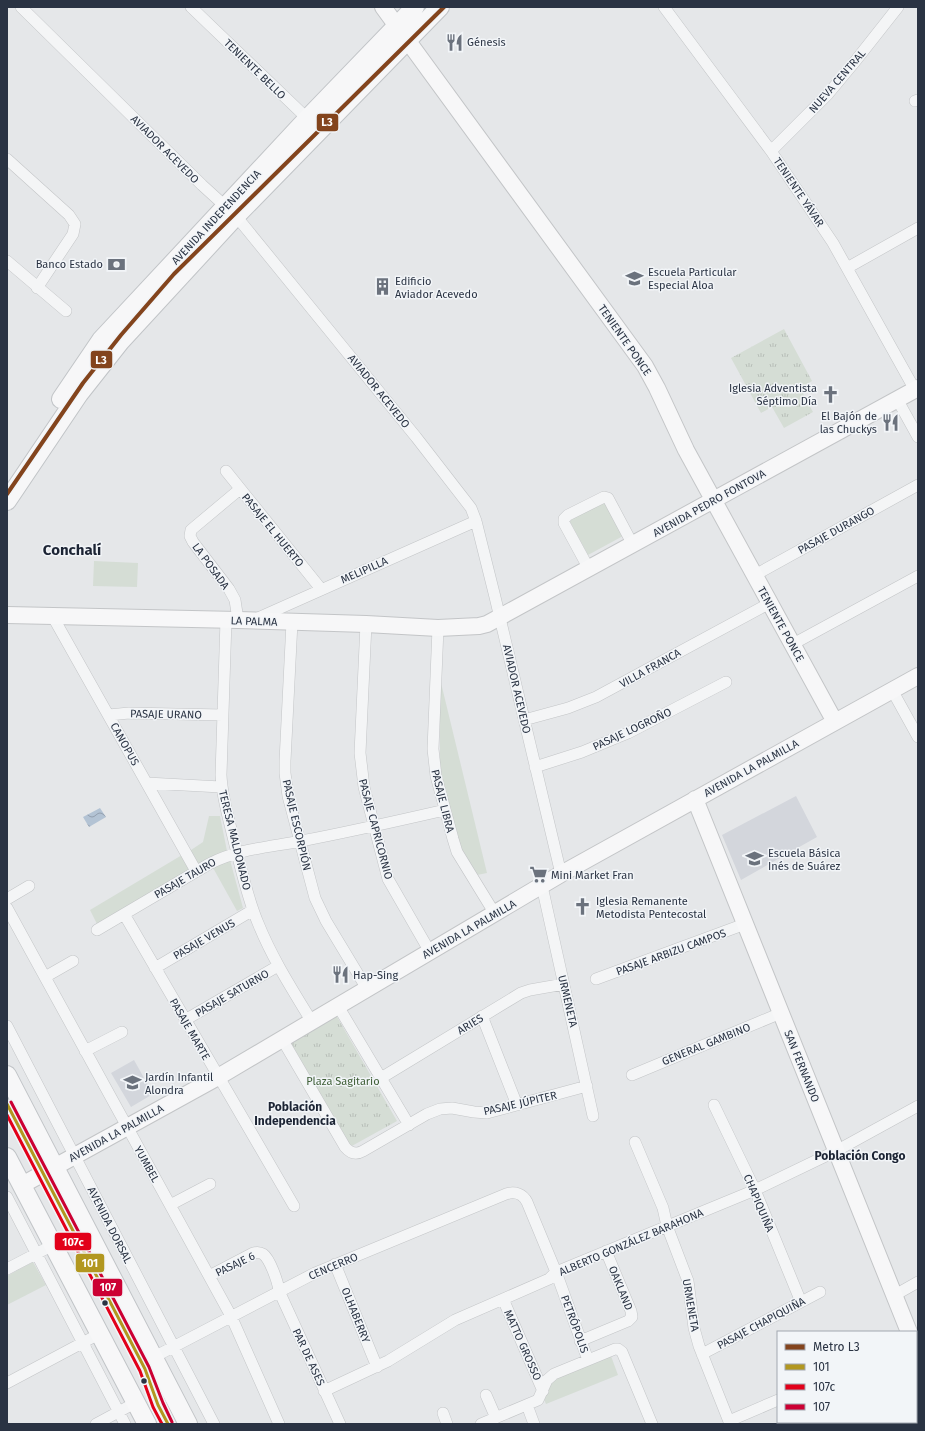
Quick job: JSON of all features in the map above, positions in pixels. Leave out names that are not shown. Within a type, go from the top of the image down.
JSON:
[{"type":"main road","name":"AVENIDA INDEPENDENCIA","points":[[7,480],[101,340],[230,211],[313,125],[415,7]]},
{"type":"main road","name":"AVENIDA INDEPENDENCIA","points":[[313,125],[407,40],[440,7]]},
{"type":"main road","name":"AVENIDA INDEPENDENCIA","points":[[7,500],[79,394],[113,350],[230,211]]},
{"type":"main road","name":"AVENIDA DORSAL","points":[[7,1075],[188,1424]]},
{"type":"main road","points":[[7,1157],[146,1424]]},
{"type":"street","name":"AVIADOR ACEVEDO","points":[[21,7],[230,211],[431,456],[471,508],[476,521],[500,618],[561,874]]},
{"type":"street","name":"TENIENTE BELLO","points":[[191,7],[313,125]]},
{"type":"street","name":"TENIENTE PONCE","points":[[384,7],[645,366],[657,388],[680,439],[835,722]]},
{"type":"street","name":"TENIENTE YÁVAR","points":[[664,7],[771,151],[833,243],[916,389]]},
{"type":"street","name":"NUEVA CENTRAL","points":[[771,151],[828,94],[898,7]]},
{"type":"street","points":[[7,159],[69,215],[75,224],[73,234],[37,288]]},
{"type":"street","points":[[847,268],[918,228]]},
{"type":"street","points":[[7,261],[37,288],[66,311]]},
{"type":"street","name":"AVENIDA PEDRO FONTOVA","points":[[500,618],[916,389]]},
{"type":"street","points":[[897,399],[918,437]]},
{"type":"street","name":"PASAJE EL HUERTO","points":[[226,471],[322,589]]},
{"type":"street","name":"PASAJE DURANGO","points":[[755,575],[918,485]]},
{"type":"street","name":"LA POSADA","points":[[239,620],[235,600],[229,589],[190,536],[191,530],[240,489]]},
{"type":"street","points":[[589,569],[564,523],[564,519],[568,515],[604,497],[608,498],[633,545]]},
{"type":"street","name":"MELIPILLA","points":[[239,620],[322,589],[476,521]]},
{"type":"street","points":[[793,644],[918,576]]},
{"type":"street","name":"VILLA FRANCA","points":[[524,720],[568,708],[596,697],[770,603]]},
{"type":"street","name":"LA PALMA","points":[[7,615],[239,620],[438,628],[480,626],[500,618]]},
{"type":"street","name":"CANOPUS","points":[[53,617],[196,871]]},
{"type":"street","name":"TERESA MALDONADO","points":[[239,620],[223,714],[221,787],[237,853],[258,924],[278,966],[312,1022]]},
{"type":"street","name":"PASAJE ESCORPIÓN","points":[[292,622],[285,773],[288,796],[318,906],[367,989]]},
{"type":"street","name":"PASAJE CAPRICORNIO","points":[[366,624],[361,764],[364,787],[388,879],[430,952]]},
{"type":"street","name":"PASAJE LIBRA","points":[[438,628],[434,757],[436,776],[455,846],[462,861],[495,914]]},
{"type":"street","name":"AVENIDA LA PALMILLA","points":[[22,1185],[218,1078],[561,874],[918,676]]},
{"type":"street","name":"PASAJE LOGROÑO","points":[[535,767],[582,752],[628,733],[726,682]]},
{"type":"street","points":[[892,690],[918,737]]},
{"type":"street","name":"PASAJE URANO","points":[[109,715],[129,713],[223,714]]},
{"type":"street","points":[[147,783],[221,787]]},
{"type":"street","name":"SAN FERNANDO","points":[[695,799],[909,1331]]},
{"type":"street","name":"PASAJE TAURO","points":[[97,930],[217,859],[237,853],[445,810]]},
{"type":"street","points":[[7,899],[29,886]]},
{"type":"street","name":"URMENETA","points":[[542,886],[594,1116]]},
{"type":"street","name":"YUMBEL","points":[[7,908],[231,1316],[279,1424]]},
{"type":"street","name":"PASAJE VENUS","points":[[155,968],[253,910]]},
{"type":"street","name":"PASAJE MARTE","points":[[124,914],[218,1078],[294,1206]]},
{"type":"street","name":"PASAJE ARBIZU CAMPOS","points":[[596,979],[745,924]]},
{"type":"street","points":[[45,977],[73,961]]},
{"type":"street","name":"PASAJE SATURNO","points":[[185,1020],[278,966]]},
{"type":"street","name":"ARIES","points":[[381,1078],[520,993],[564,984]]},
{"type":"street","points":[[338,1006],[409,1125]]},
{"type":"street","name":"GENERAL GAMBINO","points":[[632,1074],[781,1013]]},
{"type":"street","points":[[482,1016],[517,1105]]},
{"type":"street","name":"AVENIDA DORSAL","points":[[7,1026],[214,1424]]},
{"type":"street","points":[[86,1051],[122,1032]]},
{"type":"street","name":"PASAJE JÚPITER","points":[[282,1039],[345,1147],[350,1152],[356,1154],[440,1108],[452,1108],[481,1113],[493,1112],[587,1086]]},
{"type":"street","name":"CHAPIQUIÑA","points":[[714,1106],[755,1190],[801,1302]]},
{"type":"street","name":"ALBERTO GONZÁLEZ BARAHONA","points":[[324,1391],[377,1367],[445,1326],[549,1279],[556,1272],[755,1190],[836,1151],[918,1106]]},
{"type":"street","name":"URMENETA","points":[[635,1142],[662,1208],[667,1226],[688,1281],[694,1328],[702,1354],[729,1423]]},
{"type":"street","points":[[170,1205],[210,1184]]},
{"type":"street","name":"CENCERRO","points":[[154,1357],[279,1291],[335,1264],[506,1194],[519,1194]]},
{"type":"street","name":"PETRÓPOLIS","points":[[519,1194],[527,1202],[556,1272],[588,1360],[615,1349],[621,1350],[649,1423]]},
{"type":"street","points":[[7,1197],[126,1424]]},
{"type":"street","points":[[7,1269],[53,1245]]},
{"type":"street","name":"OAKLAND","points":[[580,1341],[628,1321],[632,1317],[631,1311],[606,1251]]},
{"type":"street","name":"PASAJE 6","points":[[209,1276],[253,1253],[260,1252]]},
{"type":"street","name":"PAR DE ASES","points":[[260,1252],[266,1257],[277,1280],[279,1291],[340,1424]]},
{"type":"street","name":"OLHABERRY","points":[[335,1264],[377,1367]]},
{"type":"street","points":[[895,1295],[918,1282]]},
{"type":"street","name":"PASAJE CHAPIQUIÑA","points":[[702,1354],[820,1292]]},
{"type":"street","name":"MATTO GROSSO","points":[[503,1299],[543,1391]]},
{"type":"street","points":[[7,1383],[99,1334]]},
{"type":"street","points":[[481,1424],[538,1400],[547,1380],[554,1374],[588,1360]]},
{"type":"street","points":[[486,1395],[496,1418]]},
{"type":"street","points":[[729,1423],[777,1400]]},
{"type":"street","points":[[96,1424],[136,1403]]},
{"type":"street","points":[[527,1405],[534,1424]]},
{"type":"street","points":[[443,1413],[447,1424]]},
{"type":"shaded area","name":"Escuela Básica Inés de Suárez","points":[[796,796],[817,837],[741,880],[722,835]]},
{"type":"shaded area","name":"Jardín Infantil Alondra","points":[[134,1060],[153,1094],[131,1107],[111,1073]]},
{"type":"green space","points":[[784,329],[812,381],[800,388],[813,412],[784,428],[772,407],[761,413],[731,358]]},
{"type":"green space","points":[[604,501],[623,536],[588,555],[569,520]]},
{"type":"green space","points":[[94,561],[138,563],[137,587],[93,586]]},
{"type":"green space","points":[[440,682],[487,873],[477,875],[463,853],[440,772]]},
{"type":"green space","points":[[209,816],[220,816],[227,851],[222,852],[197,866],[188,852],[203,842]]},
{"type":"green space","points":[[182,855],[191,870],[98,926],[90,910]]},
{"type":"green space","points":[[230,860],[243,908],[237,911],[212,866]]},
{"type":"green space","name":"Plaza Sagitario","points":[[336,1015],[397,1121],[350,1147],[290,1041]]},
{"type":"green space","points":[[33,1262],[46,1285],[7,1305],[7,1276]]},
{"type":"green space","points":[[611,1356],[618,1375],[546,1404],[538,1385]]},
{"type":"water","points":[[100,808],[106,817],[89,827],[83,817]]},
{"type":"metro line","name":"L3","points":[[7,494],[83,383],[121,335],[174,274],[444,7]]},
{"type":"transit line","name":"107","points":[[11,1102],[149,1367],[172,1422]]},
{"type":"transit line","name":"101","points":[[7,1104],[145,1369],[158,1405],[168,1424]]},
{"type":"transit line","name":"107c","points":[[7,1115],[140,1371],[153,1407],[162,1424]]},
{"type":"place","name":"Génesis","points":[[454,42]]},
{"type":"place","name":"Banco Estado","points":[[116,264]]},
{"type":"place","name":"Escuela Particular Especial Aloa","points":[[635,278]]},
{"type":"place","name":"Edificio Aviador Acevedo","points":[[382,287]]},
{"type":"place","name":"Iglesia Adventista Séptimo Día","points":[[830,394]]},
{"type":"place","name":"El Bajón de las Chuckys","points":[[890,422]]},
{"type":"place","name":"Escuela Básica Inés de Suárez","points":[[755,859]]},
{"type":"place","name":"Mini Market Fran","points":[[538,875]]},
{"type":"place","name":"Iglesia Remanente Metodista Pentecostal","points":[[583,907]]},
{"type":"place","name":"Hap-Sing","points":[[340,975]]},
{"type":"place","name":"Jardín Infantil Alondra","points":[[132,1083]]},
{"type":"district","name":"Conchalí","points":[[72,550]]},
{"type":"district","name":"Población Independencia","points":[[295,1114]]},
{"type":"district","name":"Población Congo","points":[[860,1156]]}]
